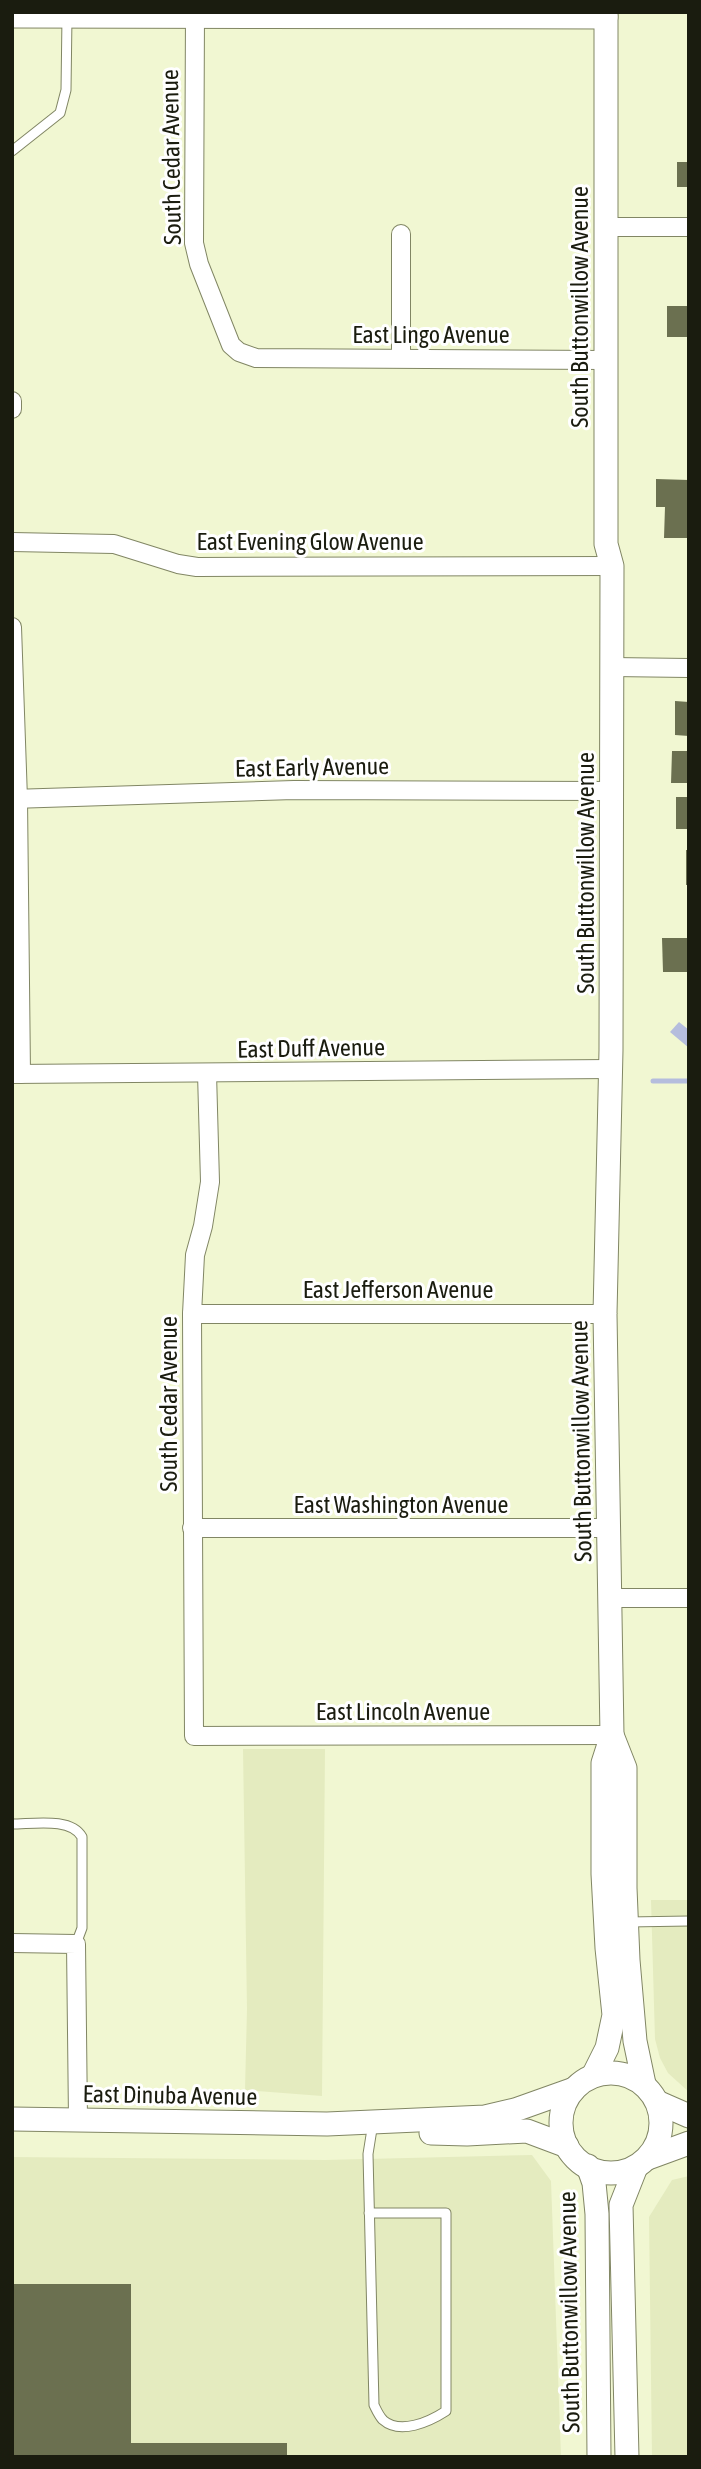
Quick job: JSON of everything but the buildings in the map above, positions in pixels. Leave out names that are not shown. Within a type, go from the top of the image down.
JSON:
[{"type":"street","name":"South Cedar Avenue","points":[[195,15],[195,254],[231,345],[239,352],[256,358]]},
{"type":"street","points":[[12,16],[606,15]]},
{"type":"street","name":"South Buttonwillow Avenue","points":[[583,2083],[607,2048],[614,2015],[603,1874],[603,1763],[612,1735],[605,1314],[611,1069],[612,791],[612,566],[606,544],[606,15]]},
{"type":"street","points":[[606,227],[689,227]]},
{"type":"street","points":[[401,234],[401,358]]},
{"type":"street","name":"East Lingo Avenue","points":[[256,358],[605,360]]},
{"type":"street","points":[[12,401],[12,409]]},
{"type":"street","name":"East Evening Glow Avenue","points":[[12,542],[114,544],[157,559],[197,567],[612,566]]},
{"type":"street","points":[[12,627],[17,1074]]},
{"type":"street","points":[[612,667],[689,668]]},
{"type":"street","name":"East Early Avenue","points":[[15,799],[294,790],[612,791]]},
{"type":"street","name":"East Duff Avenue","points":[[17,1074],[611,1069]]},
{"type":"street","name":"South Cedar Avenue","points":[[194,1736],[192,1314],[195,1255],[210,1182],[207,1073]]},
{"type":"street","name":"East Jefferson Avenue","points":[[192,1314],[605,1314]]},
{"type":"street","name":"East Washington Avenue","points":[[192,1528],[609,1528]]},
{"type":"street","points":[[611,1598],[689,1598]]},
{"type":"street","name":"South Buttonwillow Avenue","points":[[612,1735],[625,1768],[626,1922],[635,2041],[651,2093]]},
{"type":"street","name":"East Lincoln Avenue","points":[[194,1736],[612,1735]]},
{"type":"street","points":[[12,1943],[76,1944],[79,2119]]},
{"type":"street","points":[[689,2116],[651,2093],[636,2079],[616,2073],[583,2083],[567,2099],[561,2117],[563,2138],[575,2157],[594,2170],[607,2173],[619,2173],[689,2143]]},
{"type":"street","name":"East Dinuba Avenue","points":[[12,2119],[327,2124],[485,2117],[515,2110],[583,2083]]},
{"type":"street","points":[[626,2457],[621,2204],[642,2162],[659,2141],[662,2120],[651,2093]]},
{"type":"street","name":"East Dinuba Avenue","points":[[327,2124],[467,2134],[527,2131],[567,2146]]},
{"type":"street","name":"South Buttonwillow Avenue","points":[[589,2166],[594,2183],[597,2214],[599,2457]]},
{"type":"lane","points":[[12,151],[60,113],[66,90],[67,17]]},
{"type":"lane","points":[[12,1824],[68,1825],[78,1830],[82,1837],[82,1928],[76,1944]]},
{"type":"lane","points":[[626,1922],[689,1921]]},
{"type":"lane","points":[[369,2213],[446,2213],[446,2412],[429,2422],[398,2427],[383,2420],[374,2405],[369,2213],[368,2154],[372,2129]]},
{"type":"shaded area","points":[[243,1749],[325,1749],[322,2096],[245,2090],[247,2009]]},
{"type":"shaded area","points":[[651,1900],[689,1900],[689,2092],[668,2073],[660,2058],[655,2039]]},
{"type":"shaded area","points":[[532,2155],[551,2181],[561,2457],[12,2457],[12,2157],[325,2160]]},
{"type":"shaded area","points":[[689,2176],[689,2457],[652,2457],[649,2217],[672,2180]]},
{"type":"water","points":[[679,1022],[689,1030],[689,1048],[670,1032]]},
{"type":"waterway","points":[[653,1081],[689,1081]]}]
